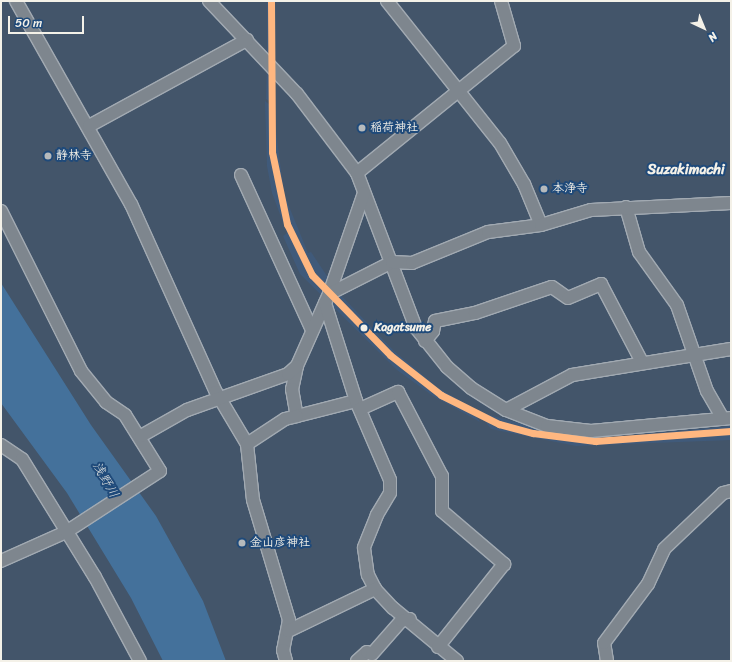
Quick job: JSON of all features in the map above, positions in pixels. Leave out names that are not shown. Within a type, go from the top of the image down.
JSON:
[{"type":"street","points":[[16,1],[89,126],[131,204],[220,396],[247,444],[253,500],[289,620],[283,650],[286,661]]},
{"type":"street","points":[[210,1],[297,94],[357,173],[416,328],[425,341],[471,388],[506,410],[547,426],[591,430],[727,419],[693,353],[677,305],[639,252],[626,207]]},
{"type":"street","points":[[388,1],[500,143],[524,184],[541,225]]},
{"type":"street","points":[[357,173],[514,46],[501,1]]},
{"type":"street","points":[[89,126],[247,40]]},
{"type":"street","points":[[241,175],[312,330]]},
{"type":"street","points":[[297,416],[292,389],[297,366],[327,298],[364,193]]},
{"type":"street","points":[[327,298],[392,262],[412,263],[488,232],[541,225],[591,210],[731,202]]},
{"type":"street","points":[[1,211],[80,371],[141,436],[160,472],[69,530],[1,561]]},
{"type":"street","points":[[425,341],[433,331],[435,321],[475,313],[552,287],[568,298],[601,284],[642,362]]},
{"type":"street","points":[[327,298],[358,405],[390,480],[390,493],[377,515],[364,548],[368,575],[375,589],[410,619],[438,647],[457,661]]},
{"type":"street","points":[[506,410],[572,375],[693,353],[731,349]]},
{"type":"street","points":[[141,436],[220,396],[288,374],[297,366]]},
{"type":"street","points":[[247,444],[285,419],[358,405],[398,392],[442,476],[442,511],[504,564],[438,647]]},
{"type":"street","points":[[1,445],[22,459],[69,530],[140,661]]},
{"type":"street","points":[[607,661],[604,643],[648,584],[664,549],[723,493],[731,491]]},
{"type":"street","points":[[288,631],[375,589]]},
{"type":"street","points":[[358,661],[366,652],[372,654],[401,621],[410,619]]},
{"type":"shaded area","points":[[267,1],[275,1],[273,104],[266,99]]},
{"type":"shaded area","points":[[265,101],[273,107],[284,194],[308,253],[311,252],[337,291],[394,351],[438,388],[468,405],[480,422],[433,396],[397,370],[300,274],[283,236],[287,233],[272,193],[267,166]]},
{"type":"shaded area","points":[[478,412],[572,437],[611,437],[731,426],[731,440],[576,446],[491,429]]},
{"type":"water","name":"浅野川","points":[[1,283],[91,425],[156,516],[203,601],[226,661],[163,661],[131,598],[67,493],[1,403]]},
{"type":"transit line","points":[[271,1],[272,152],[287,224],[312,275],[390,355],[441,395],[499,424],[533,433],[595,441],[731,431]]},
{"type":"place","name":"稲荷神社","points":[[362,128]]},
{"type":"place","name":"静林寺","points":[[48,156]]},
{"type":"place","name":"本浄寺","points":[[544,189]]},
{"type":"place","name":"Kagatsume","points":[[364,328]]},
{"type":"place","name":"金山彦神社","points":[[242,543]]},
{"type":"district","name":"Suzakimachi","points":[[686,170]]}]
